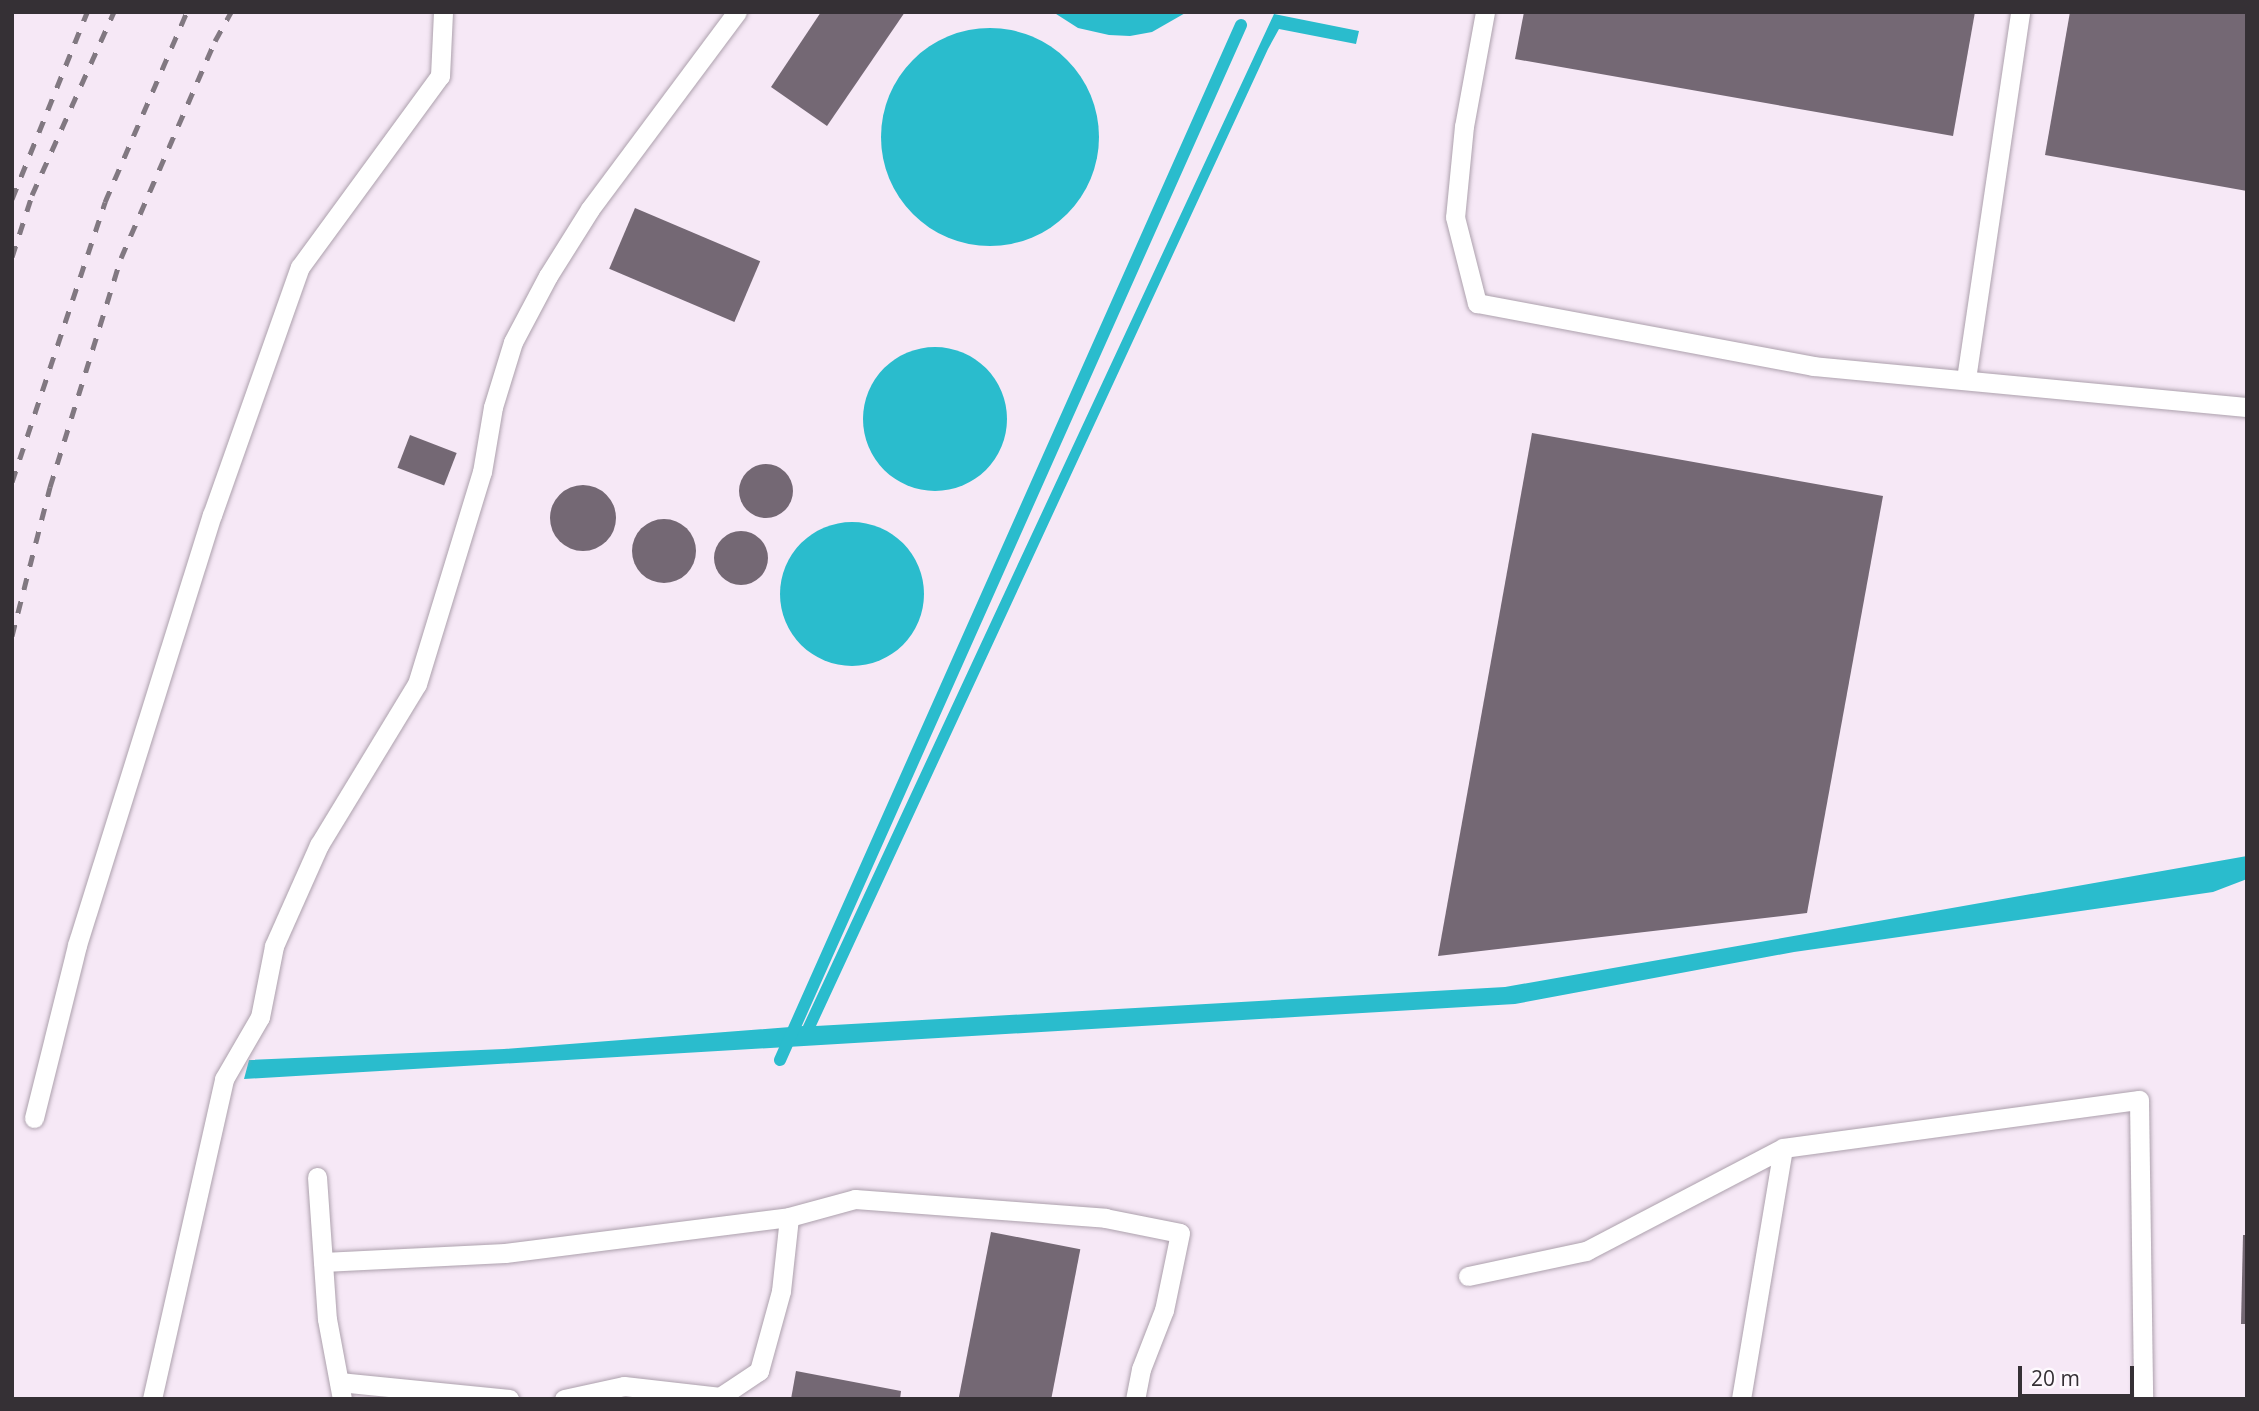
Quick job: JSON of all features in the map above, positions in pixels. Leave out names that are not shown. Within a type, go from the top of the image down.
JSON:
[{"type":"lane","points":[[34,1118],[77,945],[212,515],[300,267],[440,76],[443,12]]},
{"type":"lane","points":[[152,1399],[225,1079],[260,1017],[274,946],[319,845],[417,684],[482,472],[493,407],[513,342],[548,276],[590,209],[737,12]]},
{"type":"lane","points":[[1485,12],[1464,126],[1455,217],[1477,303],[1813,366],[2247,407]]},
{"type":"lane","points":[[1966,379],[2020,12]]},
{"type":"lane","points":[[1468,1276],[1586,1251],[1783,1148],[2140,1100],[2143,1399]]},
{"type":"lane","points":[[1741,1399],[1783,1148]]},
{"type":"lane","points":[[317,1177],[327,1319],[340,1390],[509,1399]]},
{"type":"lane","points":[[323,1262],[505,1253],[789,1217],[855,1199],[1105,1218],[1180,1233],[1164,1310],[1141,1369],[1135,1399]]},
{"type":"lane","points":[[564,1399],[624,1386],[720,1397],[759,1371],[780,1291],[789,1217]]},
{"type":"water","points":[[1053,12],[1187,12],[1152,32],[1130,36],[1109,35],[1078,28]]},
{"type":"water","points":[[1274,14],[1359,31],[1356,44],[1279,29],[1268,49],[816,1026],[1505,987],[2247,856],[2247,879],[2213,892],[1794,952],[1515,1004],[244,1079],[249,1060],[504,1049],[803,1026]]},
{"type":"water","points":[[990,28],[1032,37],[1067,60],[1090,95],[1099,137],[1090,179],[1067,214],[1032,237],[990,246],[948,237],[913,214],[890,179],[881,137],[890,95],[913,60],[948,37]]},
{"type":"water","points":[[935,347],[963,353],[986,368],[1001,391],[1007,419],[1001,447],[986,470],[963,485],[935,491],[907,485],[884,470],[869,447],[863,419],[869,391],[884,368],[907,353]]},
{"type":"water","points":[[852,522],[880,528],[903,543],[918,566],[924,594],[918,622],[903,645],[880,660],[852,666],[824,660],[801,645],[786,622],[780,594],[786,566],[801,543],[824,528]]},
{"type":"building","points":[[821,12],[905,12],[827,126],[771,87]]},
{"type":"building","points":[[1524,12],[1975,12],[1953,136],[1515,59]]},
{"type":"building","points":[[2070,12],[2247,12],[2247,191],[2045,155]]},
{"type":"building","points":[[635,208],[760,261],[734,322],[609,269]]},
{"type":"building","points":[[1532,433],[1883,496],[1807,913],[1438,956]]},
{"type":"building","points":[[410,435],[457,453],[444,486],[397,468]]},
{"type":"building","points":[[771,464],[781,468],[789,476],[793,491],[789,506],[781,514],[761,518],[751,514],[743,506],[739,486],[743,476],[751,468]]},
{"type":"building","points":[[576,485],[590,485],[602,490],[611,499],[616,518],[614,531],[607,542],[590,551],[576,551],[564,546],[555,537],[550,525],[550,511],[555,499],[564,490]]},
{"type":"building","points":[[658,519],[670,519],[687,528],[694,539],[694,563],[687,574],[670,583],[658,583],[646,578],[637,569],[632,557],[632,545],[637,533],[646,524]]},
{"type":"building","points":[[746,531],[756,535],[764,543],[768,558],[764,573],[756,581],[736,585],[726,581],[718,573],[714,553],[718,543],[726,535]]},
{"type":"building","points":[[991,1232],[1080,1249],[1051,1399],[959,1397]]},
{"type":"building","points":[[2243,1235],[2247,1235],[2247,1324],[2241,1324]]},
{"type":"building","points":[[796,1371],[901,1391],[900,1399],[791,1399]]},
{"type":"waterway","points":[[780,1060],[1241,25]]},
{"type":"railway","points":[[12,199],[87,12]]},
{"type":"railway","points":[[12,257],[32,195],[114,12]]},
{"type":"railway","points":[[12,482],[105,202],[187,12]]},
{"type":"railway","points":[[12,636],[50,487],[121,258],[215,41],[231,12]]}]
